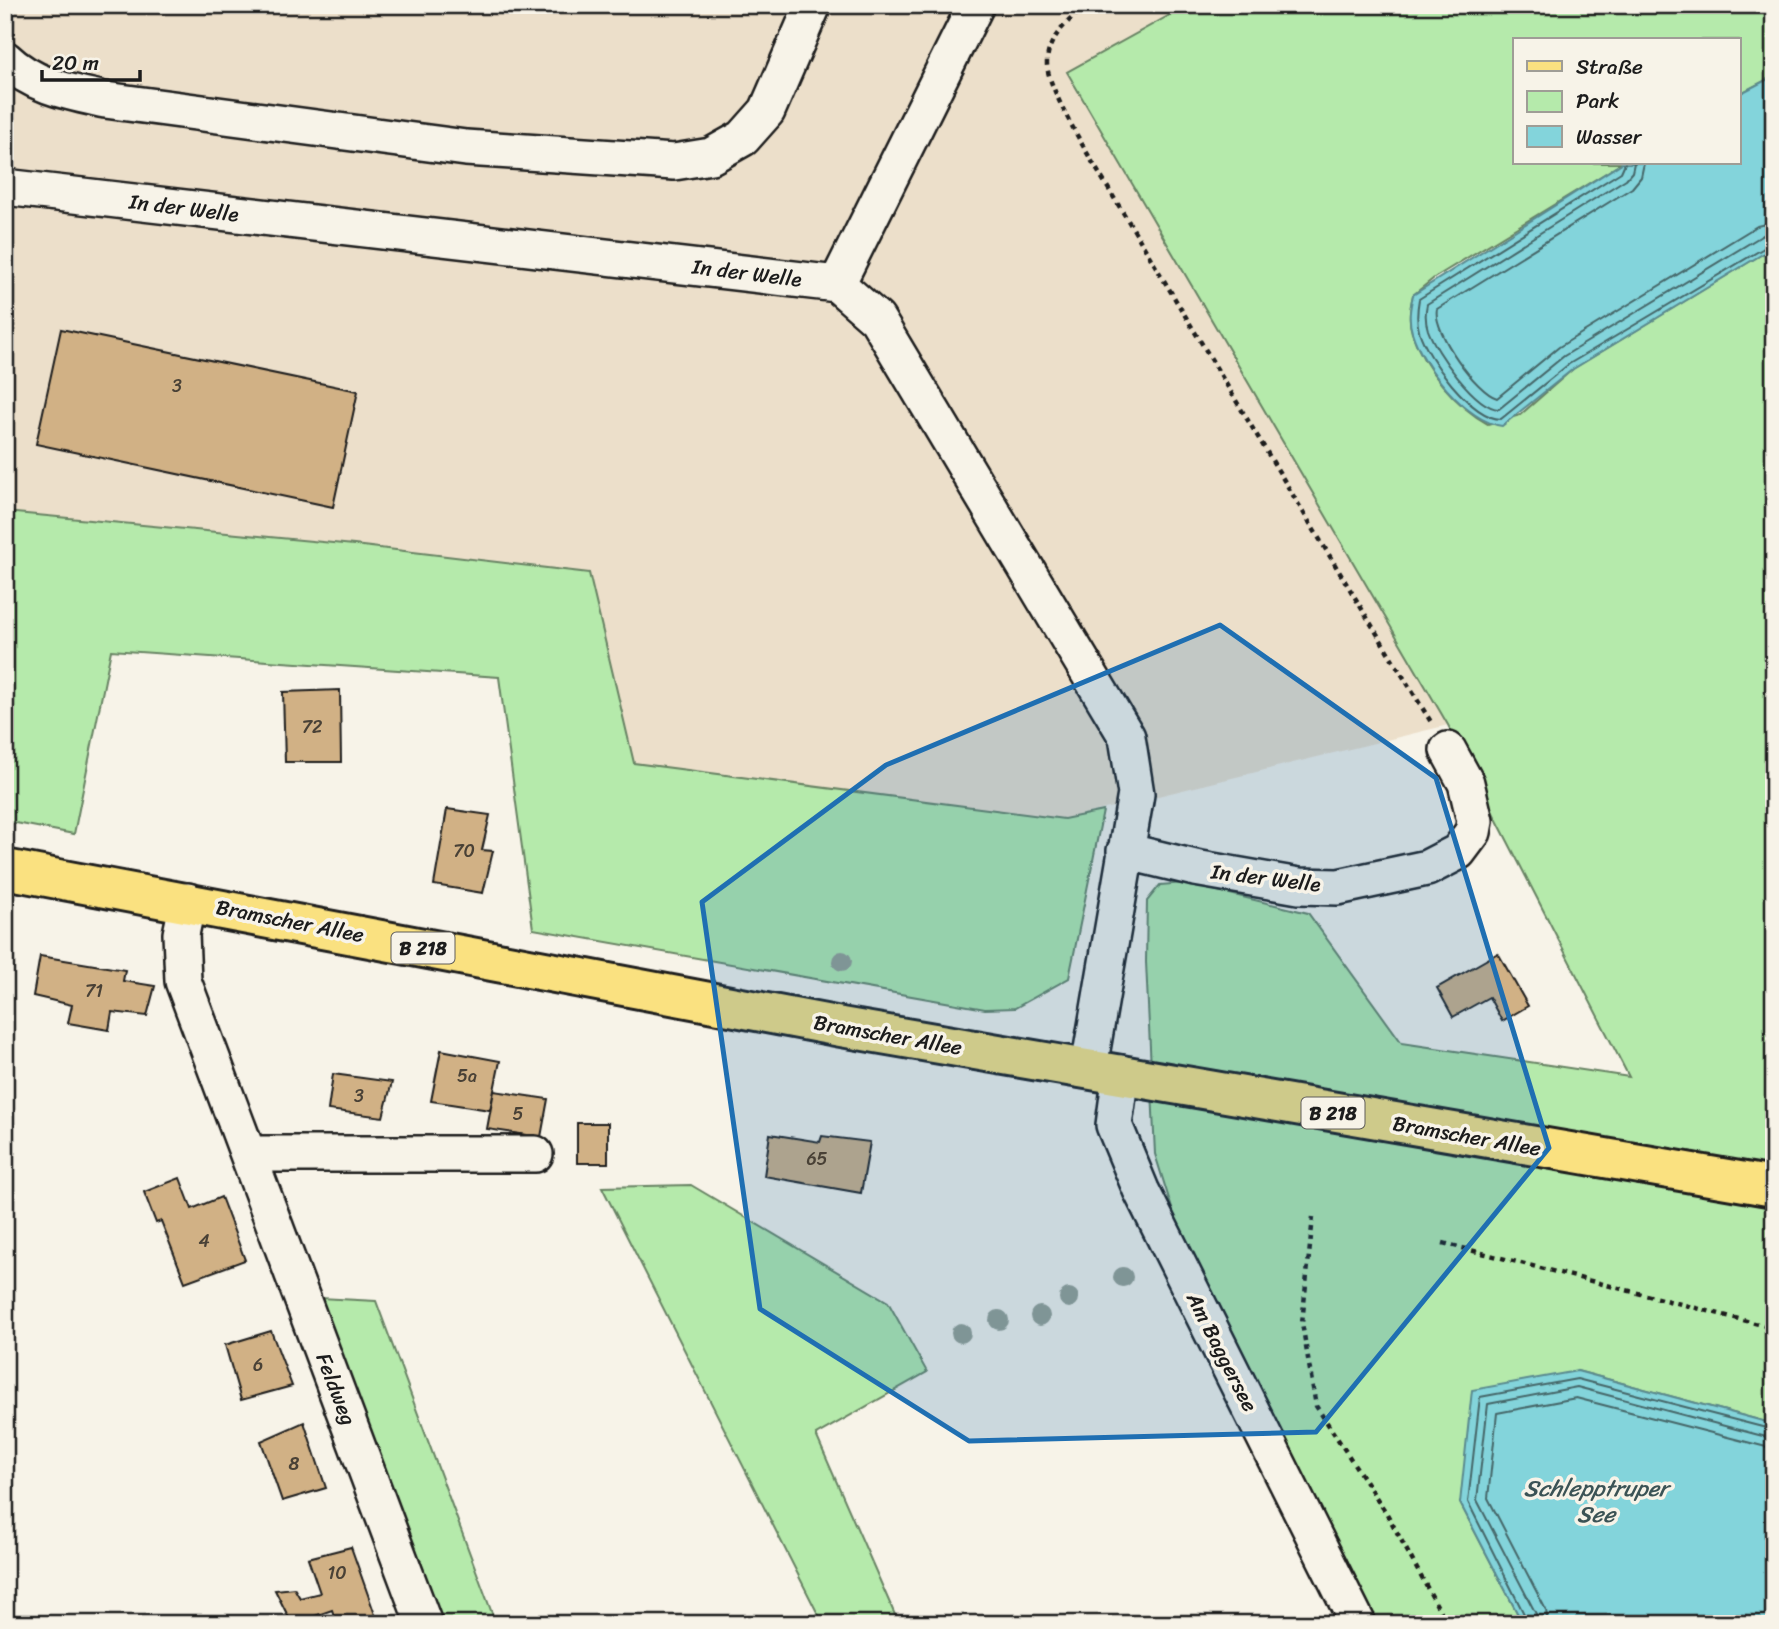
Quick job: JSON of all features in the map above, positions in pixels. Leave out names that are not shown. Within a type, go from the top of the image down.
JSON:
[{"type":"main road","name":"Bramscher Allee","points":[[5,869],[188,901],[686,999],[1774,1187]]},
{"type":"street","points":[[5,59],[16,69],[50,88],[105,100],[466,148],[674,162],[711,156],[743,138],[767,111],[813,5]]},
{"type":"street","points":[[976,5],[837,284],[877,319],[1127,737],[1136,794],[1125,851],[1105,1070]]},
{"type":"street","name":"In der Welle","points":[[5,187],[837,284]]},
{"type":"street","name":"In der Welle","points":[[1125,851],[1195,868],[1299,886],[1338,887],[1427,868],[1458,852],[1473,832],[1475,821],[1466,783],[1448,750]]},
{"type":"street","name":"Feldweg","points":[[188,901],[181,934],[183,981],[424,1624]]},
{"type":"street","name":"Am Baggersee","points":[[1105,1070],[1114,1125],[1141,1190],[1358,1624]]},
{"type":"street","points":[[248,1154],[535,1154]]},
{"type":"path","points":[[1086,5],[1064,24],[1050,44],[1047,64],[1052,88],[1143,245],[1448,750]]},
{"type":"path","points":[[1313,1217],[1302,1323],[1316,1406],[1387,1514],[1447,1624]]},
{"type":"path","points":[[1443,1244],[1774,1328]]},
{"type":"highlighted area","points":[[1220,625],[1436,778],[1549,1148],[1316,1432],[969,1441],[760,1309],[702,902],[886,765]]},
{"type":"shaded area","points":[[5,5],[1188,5],[1068,72],[1448,725],[1064,819],[633,763],[589,573],[354,545],[5,512]]},
{"type":"green space","points":[[1188,5],[1774,5],[1774,76],[1740,93],[1740,38],[1513,38],[1513,164],[1620,164],[1434,278],[1413,295],[1411,305],[1411,328],[1424,360],[1453,397],[1488,424],[1520,415],[1573,369],[1774,247],[1774,1424],[1577,1371],[1460,1503],[1523,1624],[1363,1624],[1174,1215],[1155,1154],[1146,962],[1147,901],[1160,885],[1185,883],[1308,913],[1402,1043],[1629,1077],[1448,725],[1067,72]]},
{"type":"green space","points":[[5,512],[354,545],[589,573],[634,763],[1064,819],[1103,811],[1069,978],[1015,1008],[985,1009],[533,929],[499,677],[111,650],[74,834],[5,821]]},
{"type":"green space","points":[[691,1185],[888,1302],[927,1372],[816,1435],[899,1624],[823,1624],[602,1187]]},
{"type":"green space","points":[[301,1297],[376,1301],[496,1624],[424,1624]]},
{"type":"water","points":[[1774,76],[1774,247],[1573,369],[1502,426],[1488,422],[1460,403],[1435,375],[1417,346],[1410,323],[1413,295],[1620,164],[1740,164],[1740,93]]},
{"type":"water","name":"Schlepptruper See","points":[[1577,1371],[1774,1424],[1774,1624],[1523,1624],[1460,1503],[1472,1390]]},
{"type":"building","points":[[61,329],[358,391],[333,507],[36,444]]},
{"type":"building","points":[[340,690],[341,762],[285,762],[283,692]]},
{"type":"building","points":[[447,809],[490,815],[482,850],[493,851],[483,893],[434,885]]},
{"type":"building","points":[[1498,953],[1528,1006],[1502,1021],[1489,997],[1453,1017],[1437,988]]},
{"type":"building","points":[[40,956],[125,970],[123,981],[155,986],[147,1016],[112,1012],[109,1030],[68,1023],[72,1005],[33,996]]},
{"type":"building","points":[[441,1050],[500,1061],[490,1110],[431,1101]]},
{"type":"building","points":[[333,1074],[392,1082],[383,1117],[328,1110]]},
{"type":"building","points":[[494,1091],[548,1099],[541,1137],[487,1129]]},
{"type":"building","points":[[577,1123],[608,1123],[608,1163],[577,1163]]},
{"type":"building","points":[[770,1134],[820,1142],[822,1136],[870,1142],[861,1193],[764,1176]]},
{"type":"building","points":[[180,1178],[192,1209],[221,1197],[245,1260],[185,1282],[161,1221],[156,1223],[144,1192]]},
{"type":"building","points":[[271,1331],[292,1386],[241,1400],[225,1345]]},
{"type":"building","points":[[304,1422],[326,1488],[282,1501],[261,1441]]},
{"type":"building","points":[[351,1547],[378,1623],[337,1624],[332,1610],[292,1624],[275,1590],[294,1588],[300,1598],[320,1593],[308,1558]]}]
